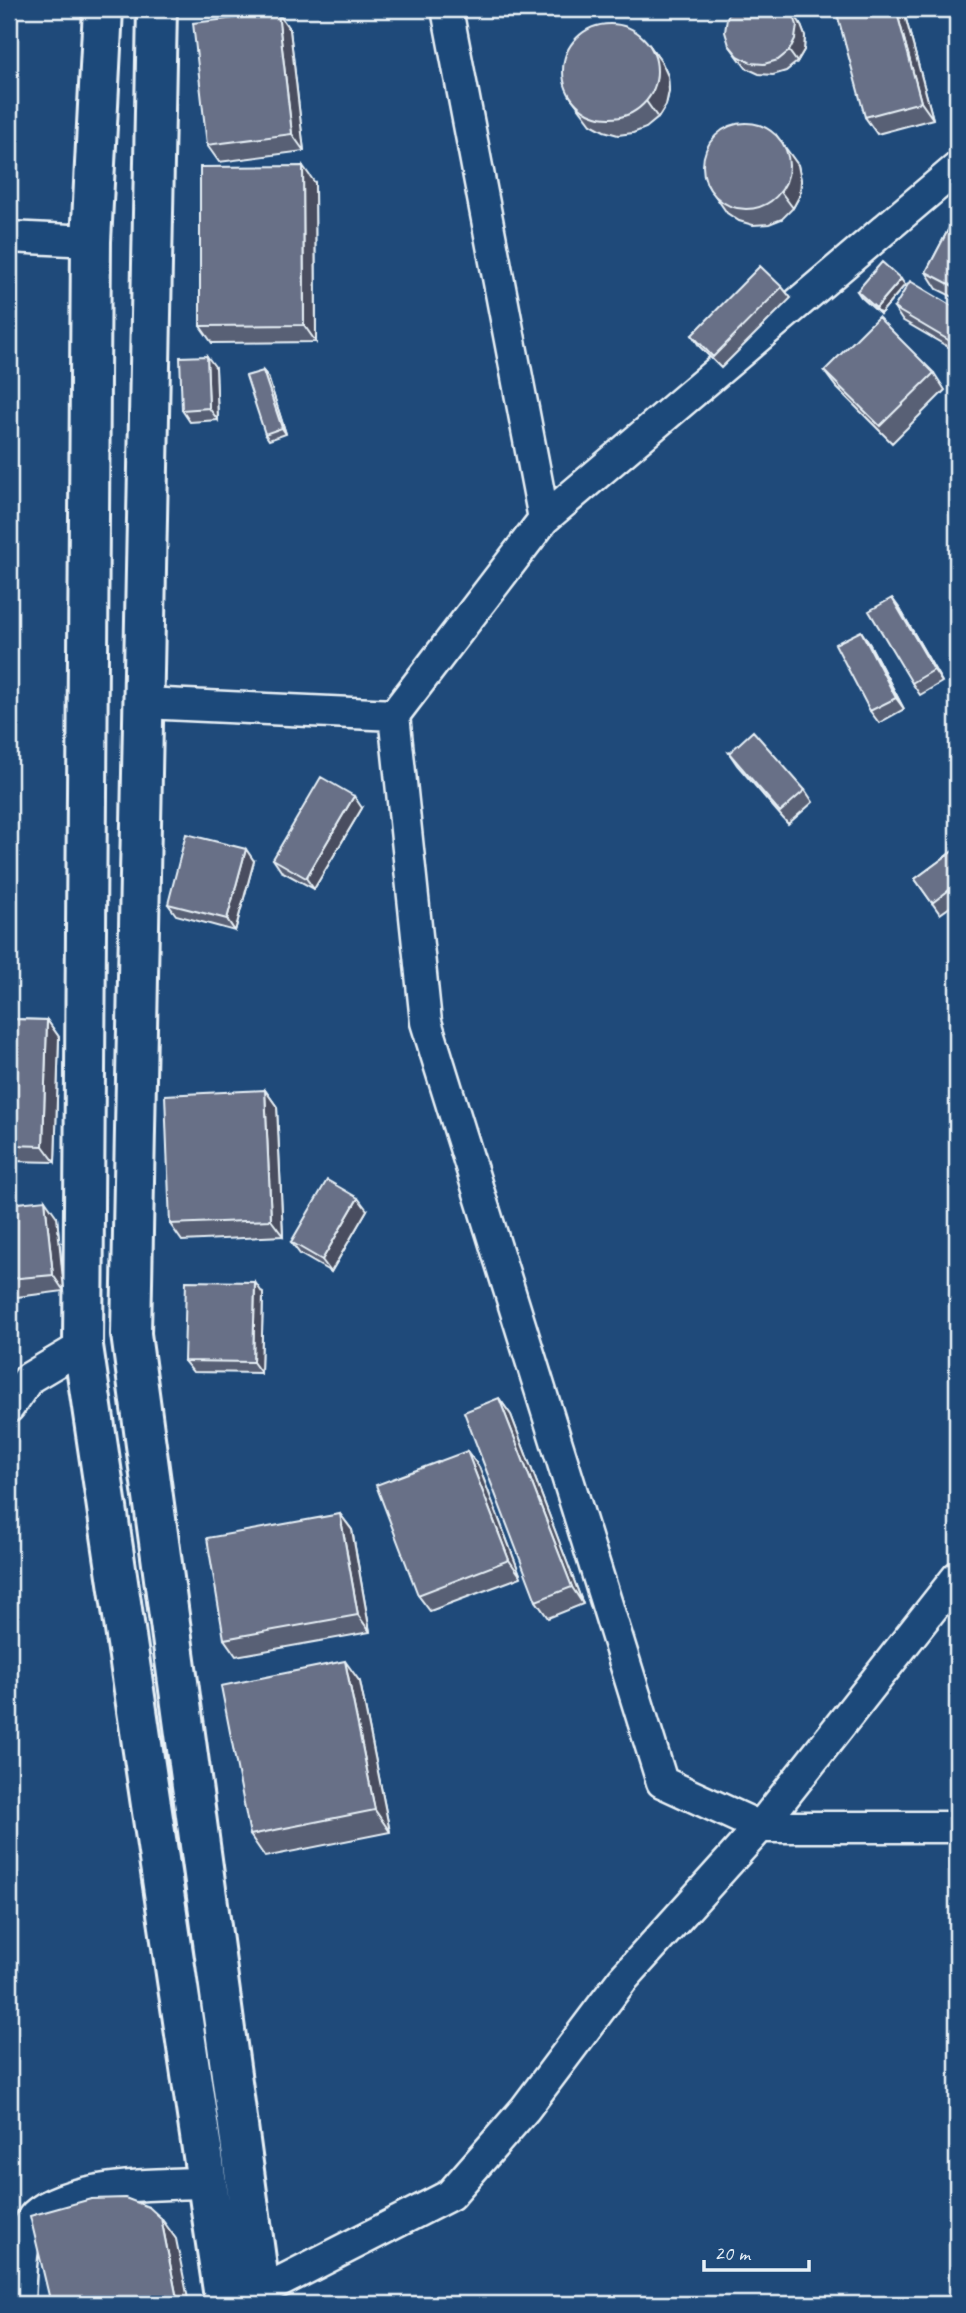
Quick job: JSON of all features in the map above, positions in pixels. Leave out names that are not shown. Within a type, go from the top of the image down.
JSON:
[{"type":"main road","points":[[103,9],[91,241],[83,1346],[207,2183],[249,2300]]},
{"type":"main road","points":[[157,9],[131,1334],[249,2300]]},
{"type":"street","points":[[447,9],[544,519]]},
{"type":"street","points":[[957,168],[544,519],[394,715],[426,1022],[662,1782],[760,1827],[957,1827]]},
{"type":"street","points":[[9,237],[91,241]]},
{"type":"street","points":[[144,703],[394,715]]},
{"type":"street","points":[[9,1408],[29,1378],[83,1346]]},
{"type":"street","points":[[249,2300],[450,2195],[524,2109],[622,1980],[760,1827],[957,1577]]},
{"type":"street","points":[[19,2304],[22,2248],[34,2216],[67,2197],[133,2185],[207,2183]]},
{"type":"building","points":[[732,9],[790,9],[797,25],[795,39],[789,51],[778,60],[764,64],[751,63],[738,56],[729,45],[725,32],[727,18]]},
{"type":"building","points":[[896,9],[921,102],[865,117],[836,10]]},
{"type":"building","points":[[278,13],[292,134],[207,145],[193,23]]},
{"type":"building","points":[[610,24],[628,28],[643,38],[653,53],[657,71],[653,89],[643,104],[628,114],[610,118],[592,114],[577,104],[567,89],[563,71],[567,53],[577,38],[592,28]]},
{"type":"building","points":[[746,123],[762,127],[776,136],[785,150],[789,166],[785,182],[776,196],[762,205],[746,209],[730,205],[716,196],[707,182],[703,166],[707,150],[716,136],[730,127]]},
{"type":"building","points":[[303,166],[304,325],[200,326],[200,167]]},
{"type":"building","points":[[957,213],[957,288],[926,272]]},
{"type":"building","points":[[882,262],[901,279],[876,308],[857,291]]},
{"type":"building","points":[[760,266],[782,287],[713,357],[692,335]]},
{"type":"building","points":[[910,281],[957,309],[957,345],[894,308]]},
{"type":"building","points":[[878,317],[934,373],[880,426],[824,371]]},
{"type":"building","points":[[207,356],[209,408],[182,410],[180,357]]},
{"type":"building","points":[[263,371],[282,428],[265,434],[246,376]]},
{"type":"building","points":[[892,598],[934,670],[912,683],[869,611]]},
{"type":"building","points":[[861,631],[896,698],[870,711],[835,644]]},
{"type":"building","points":[[753,731],[805,790],[780,812],[729,753]]},
{"type":"building","points":[[321,777],[354,796],[306,878],[273,859]]},
{"type":"building","points":[[186,834],[246,849],[227,919],[168,904]]},
{"type":"building","points":[[957,848],[957,884],[932,903],[915,879]]},
{"type":"building","points":[[9,1019],[47,1020],[43,1146],[9,1145]]},
{"type":"building","points":[[265,1090],[271,1220],[170,1224],[165,1095]]},
{"type":"building","points":[[327,1180],[358,1198],[322,1260],[291,1242]]},
{"type":"building","points":[[45,1200],[53,1275],[9,1279],[9,1204]]},
{"type":"building","points":[[186,1281],[255,1282],[253,1362],[184,1361]]},
{"type":"building","points":[[499,1398],[572,1587],[536,1601],[464,1412]]},
{"type":"building","points":[[467,1451],[509,1560],[418,1595],[376,1485]]},
{"type":"building","points":[[340,1514],[358,1615],[224,1639],[207,1538]]},
{"type":"building","points":[[345,1661],[375,1810],[250,1835],[221,1686]]},
{"type":"building","points":[[125,2198],[149,2207],[161,2218],[178,2304],[51,2304],[30,2216],[91,2199]]}]
